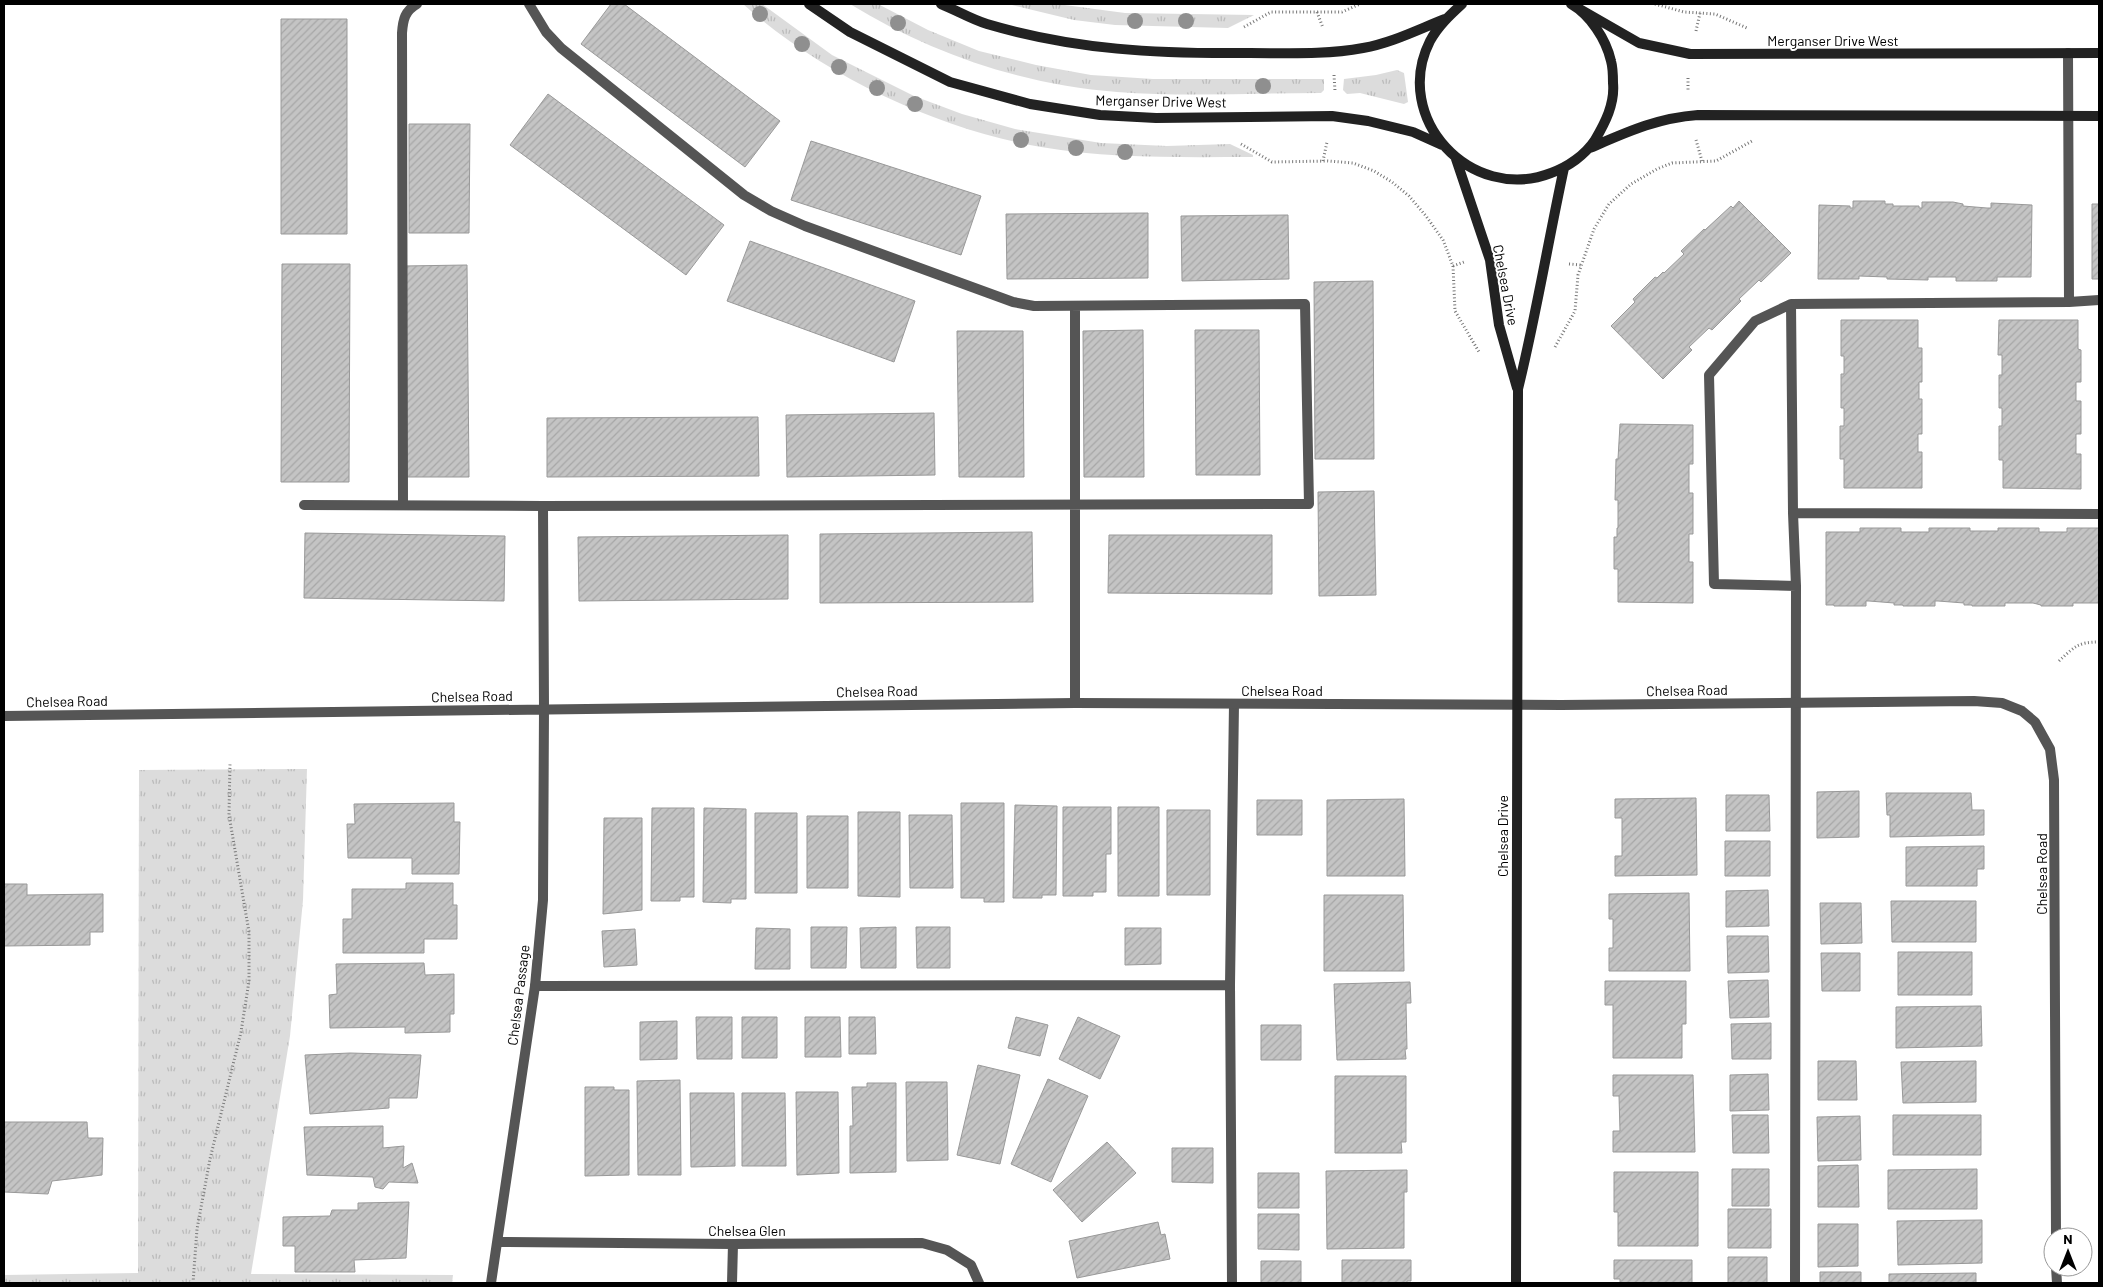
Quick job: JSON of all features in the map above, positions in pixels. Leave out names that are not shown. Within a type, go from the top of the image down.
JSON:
[{"type":"street","points":[[403,505],[402,33],[403,18],[410,8],[417,4]]},
{"type":"street","points":[[304,505],[1075,506],[1309,504],[1305,304],[1034,306],[1013,302],[805,226],[771,211],[744,195],[561,48],[546,32],[529,4]]},
{"type":"street","name":"Merganser Drive West","points":[[809,4],[850,32],[950,82],[1030,104],[1100,115],[1156,118],[1332,116],[1368,121],[1413,132],[1442,145]]},
{"type":"street","name":"Merganser Drive West","points":[[942,4],[994,26],[1052,40],[1126,51],[1189,53],[1333,52],[1365,48],[1399,38],[1446,19]]},
{"type":"street","name":"Merganser Drive West","points":[[1462,4],[1446,19],[1430,41],[1422,68],[1421,96],[1428,122],[1442,145],[1456,159],[1481,174],[1509,180],[1537,179],[1564,168],[1590,148],[1637,128],[1664,119],[1690,116],[2099,116]]},
{"type":"street","name":"Merganser Drive West","points":[[1574,6],[1640,43],[1690,54],[2099,53]]},
{"type":"street","name":"Merganser Drive West","points":[[1574,6],[1599,31],[1611,60],[1614,91],[1607,121],[1590,148]]},
{"type":"street","points":[[2068,53],[2069,302]]},
{"type":"street","name":"Chelsea Drive","points":[[1456,159],[1490,260],[1499,325],[1518,389]]},
{"type":"street","name":"Chelsea Drive","points":[[1516,1283],[1518,389],[1535,318],[1564,168]]},
{"type":"street","points":[[1796,586],[1714,584],[1709,375],[1755,321],[1791,304],[2069,302],[2099,300]]},
{"type":"street","points":[[1791,304],[1793,513],[1796,586],[1795,1283]]},
{"type":"street","points":[[1074,306],[1075,703]]},
{"type":"street","name":"Chelsea Passage","points":[[491,1283],[535,986],[543,900],[543,506]]},
{"type":"street","points":[[1793,513],[2099,514]]},
{"type":"street","name":"Chelsea Road","points":[[4,716],[1075,703],[1516,705],[1796,702],[2002,703],[2022,711],[2035,722],[2050,749],[2054,780],[2056,1227]]},
{"type":"street","points":[[1232,1283],[1230,985],[1234,704]]},
{"type":"street","points":[[535,986],[1230,985]]},
{"type":"street","name":"Chelsea Glen","points":[[498,1242],[922,1243],[947,1250],[971,1265],[979,1283]]},
{"type":"street","points":[[732,1244],[732,1283]]},
{"type":"path","points":[[1271,12],[1342,12],[1360,4]]},
{"type":"path","points":[[1654,4],[1670,9],[1715,14]]},
{"type":"path","points":[[1317,12],[1333,52],[1335,102],[1323,161]]},
{"type":"path","points":[[1700,13],[1687,66],[1690,116],[1702,161]]},
{"type":"path","points":[[1272,162],[1323,161],[1353,163],[1374,171],[1392,182],[1409,196],[1443,240],[1452,262],[1455,311]]},
{"type":"path","points":[[1575,311],[1578,275],[1594,229],[1609,204],[1631,184],[1656,169],[1672,163],[1716,161]]},
{"type":"path","points":[[2059,661],[2076,645],[2099,642]]},
{"type":"path","points":[[192,1283],[197,1229],[210,1159],[241,1032],[248,981],[248,932],[229,815],[230,762]]},
{"type":"green space","points":[[743,4],[762,4],[832,55],[914,96],[962,114],[1015,129],[1101,143],[1167,146],[1230,144],[1253,155],[1253,157],[1094,154],[1041,147],[1002,139],[962,127],[922,113],[845,76],[808,54],[774,30]]},
{"type":"green space","points":[[850,4],[878,4],[928,30],[979,51],[1036,65],[1091,75],[1153,79],[1324,79],[1324,90],[1321,93],[1168,94],[1117,92],[1046,82],[978,64],[945,52],[881,22]]},
{"type":"green space","points":[[1008,4],[1057,4],[1125,13],[1254,15],[1228,28],[1115,25],[1074,20]]},
{"type":"green space","points":[[1397,70],[1404,73],[1408,102],[1404,104],[1360,93],[1347,94],[1343,90],[1344,79]]},
{"type":"green space","points":[[307,769],[303,900],[290,1036],[251,1274],[453,1275],[452,1283],[4,1283],[4,1275],[138,1273],[139,770]]},
{"type":"building","points":[[611,4],[624,4],[780,121],[745,167],[581,44]]},
{"type":"building","points":[[281,19],[347,19],[347,234],[281,234]]},
{"type":"building","points":[[548,94],[724,225],[686,275],[510,145]]},
{"type":"building","points":[[409,124],[470,124],[469,233],[409,233]]},
{"type":"building","points":[[811,141],[981,196],[961,255],[791,200]]},
{"type":"building","points":[[1739,201],[1791,253],[1761,282],[1759,280],[1739,299],[1741,301],[1712,330],[1709,328],[1689,347],[1692,350],[1663,379],[1611,326],[1635,302],[1633,299],[1655,277],[1657,278],[1664,273],[1684,254],[1681,251],[1704,229],[1731,206],[1733,208]]},
{"type":"building","points":[[1853,201],[1885,201],[1885,204],[1893,204],[1893,206],[1919,206],[1919,208],[1922,208],[1922,202],[1953,202],[1963,204],[1963,206],[1987,208],[1991,208],[1991,203],[2032,205],[2031,277],[1997,277],[1997,281],[1956,281],[1956,277],[1928,277],[1928,280],[1859,276],[1859,279],[1818,279],[1819,205],[1850,206],[1850,208],[1853,208]]},
{"type":"building","points":[[2092,204],[2099,204],[2099,279],[2092,279]]},
{"type":"building","points":[[1148,213],[1148,278],[1007,279],[1006,214]]},
{"type":"building","points":[[1288,215],[1289,279],[1182,281],[1181,216]]},
{"type":"building","points":[[750,241],[915,301],[894,362],[727,301]]},
{"type":"building","points":[[282,264],[350,264],[349,482],[281,482]]},
{"type":"building","points":[[467,265],[469,477],[404,477],[403,266]]},
{"type":"building","points":[[1373,281],[1374,459],[1315,459],[1314,282]]},
{"type":"building","points":[[1841,320],[1918,320],[1918,348],[1922,348],[1922,382],[1919,382],[1919,399],[1922,399],[1922,434],[1918,434],[1918,452],[1922,452],[1922,488],[1844,488],[1844,459],[1840,459],[1840,426],[1844,426],[1844,408],[1841,408],[1841,374],[1844,374],[1844,356],[1841,356]]},
{"type":"building","points":[[1999,320],[2078,320],[2078,349],[2081,350],[2081,382],[2076,382],[2076,401],[2081,401],[2081,434],[2076,434],[2076,454],[2081,454],[2081,489],[2003,488],[2003,460],[1999,460],[1999,426],[2002,426],[2002,408],[1999,408],[1999,375],[2002,375],[2002,355],[1998,355]]},
{"type":"building","points":[[1143,330],[1144,477],[1084,477],[1083,331]]},
{"type":"building","points":[[1195,330],[1259,330],[1260,475],[1196,475]]},
{"type":"building","points":[[957,331],[1023,331],[1024,477],[959,477]]},
{"type":"building","points":[[934,413],[935,475],[787,477],[786,415]]},
{"type":"building","points":[[758,417],[759,476],[547,477],[547,418]]},
{"type":"building","points":[[1620,424],[1693,425],[1693,464],[1689,464],[1689,493],[1693,493],[1693,534],[1689,534],[1689,562],[1693,562],[1693,603],[1618,602],[1618,569],[1614,569],[1614,537],[1617,537],[1618,528],[1618,500],[1615,500],[1616,459],[1618,459]]},
{"type":"building","points":[[1374,491],[1376,595],[1319,596],[1318,492]]},
{"type":"building","points":[[1860,528],[1901,528],[1901,532],[1929,532],[1929,528],[1970,528],[1970,531],[1998,531],[1998,528],[2039,528],[2039,532],[2067,532],[2067,528],[2099,528],[2099,603],[2073,603],[2073,606],[2005,603],[2005,606],[1972,606],[1964,605],[1964,603],[1935,601],[1935,606],[1903,606],[1894,605],[1894,603],[1866,601],[1866,606],[1826,605],[1826,532],[1860,532]]},
{"type":"building","points":[[1032,532],[1033,602],[820,603],[820,534]]},
{"type":"building","points":[[305,533],[505,536],[504,601],[304,598]]},
{"type":"building","points":[[788,535],[788,599],[579,601],[578,537]]},
{"type":"building","points":[[1109,535],[1272,535],[1272,594],[1108,593]]},
{"type":"building","points":[[1859,791],[1859,837],[1817,838],[1817,792]]},
{"type":"building","points":[[1886,793],[1971,793],[1972,810],[1984,810],[1984,835],[1890,837],[1890,815],[1887,815]]},
{"type":"building","points":[[1726,795],[1769,795],[1770,831],[1726,831]]},
{"type":"building","points":[[1696,798],[1697,875],[1615,876],[1615,856],[1622,856],[1622,818],[1615,818],[1615,799]]},
{"type":"building","points":[[1404,799],[1405,876],[1327,876],[1327,800]]},
{"type":"building","points":[[1257,800],[1302,800],[1302,835],[1257,835]]},
{"type":"building","points":[[454,803],[454,822],[460,822],[459,874],[412,874],[412,858],[348,858],[347,824],[355,824],[354,804]]},
{"type":"building","points":[[961,803],[1004,803],[1004,902],[984,902],[984,898],[961,898]]},
{"type":"building","points":[[1015,805],[1057,806],[1056,895],[1042,895],[1042,898],[1013,898]]},
{"type":"building","points":[[1063,807],[1111,807],[1111,854],[1106,854],[1106,892],[1093,892],[1093,896],[1063,896]]},
{"type":"building","points":[[1118,807],[1159,807],[1159,896],[1118,896]]},
{"type":"building","points":[[652,808],[694,808],[694,897],[680,897],[680,901],[651,901]]},
{"type":"building","points":[[704,808],[746,809],[746,899],[731,899],[731,903],[703,902]]},
{"type":"building","points":[[1167,810],[1210,810],[1210,895],[1167,895]]},
{"type":"building","points":[[858,812],[900,812],[900,897],[858,896]]},
{"type":"building","points":[[755,813],[797,813],[797,893],[755,893]]},
{"type":"building","points":[[909,815],[952,815],[953,888],[910,888]]},
{"type":"building","points":[[807,816],[848,816],[848,888],[807,888]]},
{"type":"building","points":[[604,818],[642,818],[642,910],[603,914]]},
{"type":"building","points":[[1725,841],[1770,841],[1770,876],[1725,876]]},
{"type":"building","points":[[1984,846],[1984,869],[1977,869],[1977,886],[1906,886],[1906,847]]},
{"type":"building","points":[[406,883],[453,883],[453,905],[457,905],[457,939],[424,939],[424,953],[343,953],[343,919],[352,919],[352,889],[406,889]]},
{"type":"building","points":[[4,884],[27,884],[27,895],[103,894],[103,932],[90,932],[90,945],[4,946]]},
{"type":"building","points":[[1768,890],[1769,926],[1726,927],[1726,891]]},
{"type":"building","points":[[1689,893],[1690,971],[1609,971],[1609,948],[1613,948],[1613,919],[1609,919],[1609,894]]},
{"type":"building","points":[[1324,895],[1403,895],[1404,971],[1324,971]]},
{"type":"building","points":[[1891,901],[1976,901],[1976,942],[1892,942]]},
{"type":"building","points":[[1820,903],[1861,903],[1862,943],[1821,944]]},
{"type":"building","points":[[811,927],[847,927],[846,968],[811,968]]},
{"type":"building","points":[[896,927],[896,968],[861,968],[860,928]]},
{"type":"building","points":[[916,927],[950,927],[950,968],[917,968]]},
{"type":"building","points":[[756,928],[790,929],[790,969],[755,969]]},
{"type":"building","points":[[1125,928],[1161,928],[1161,964],[1125,965]]},
{"type":"building","points":[[635,929],[637,965],[604,967],[602,931]]},
{"type":"building","points":[[1727,936],[1768,936],[1769,972],[1728,973]]},
{"type":"building","points":[[1898,952],[1972,952],[1972,995],[1898,995]]},
{"type":"building","points":[[1821,953],[1860,953],[1860,991],[1822,991]]},
{"type":"building","points":[[424,963],[425,975],[454,974],[454,1014],[450,1014],[450,1032],[405,1033],[405,1027],[330,1028],[329,995],[337,994],[336,964]]},
{"type":"building","points":[[1768,980],[1769,1017],[1730,1018],[1728,981]]},
{"type":"building","points":[[1605,981],[1686,981],[1686,1024],[1682,1024],[1682,1058],[1613,1058],[1613,1005],[1605,1005]]},
{"type":"building","points":[[1410,982],[1411,1003],[1406,1003],[1406,1059],[1337,1060],[1334,984]]},
{"type":"building","points":[[1981,1006],[1982,1046],[1896,1048],[1896,1007]]},
{"type":"building","points":[[696,1017],[732,1017],[732,1059],[697,1059]]},
{"type":"building","points":[[742,1017],[777,1017],[777,1058],[742,1058]]},
{"type":"building","points":[[805,1017],[840,1017],[841,1057],[805,1057]]},
{"type":"building","points":[[849,1017],[875,1017],[876,1054],[849,1054]]},
{"type":"building","points":[[1016,1017],[1048,1025],[1040,1056],[1008,1048]]},
{"type":"building","points":[[1078,1017],[1120,1036],[1100,1079],[1059,1059]]},
{"type":"building","points":[[677,1021],[677,1059],[640,1060],[640,1022]]},
{"type":"building","points":[[1771,1023],[1771,1059],[1732,1059],[1731,1024]]},
{"type":"building","points":[[1261,1025],[1301,1025],[1301,1060],[1261,1060]]},
{"type":"building","points":[[350,1053],[421,1055],[417,1098],[389,1098],[389,1108],[310,1114],[305,1055]]},
{"type":"building","points":[[1818,1061],[1856,1061],[1857,1100],[1818,1100]]},
{"type":"building","points":[[1976,1061],[1976,1102],[1903,1103],[1901,1062]]},
{"type":"building","points":[[978,1065],[1020,1075],[1000,1164],[957,1155]]},
{"type":"building","points":[[1768,1074],[1769,1110],[1730,1111],[1730,1075]]},
{"type":"building","points":[[1613,1075],[1693,1075],[1695,1152],[1613,1152],[1613,1131],[1620,1131],[1619,1096],[1613,1096]]},
{"type":"building","points":[[1335,1076],[1406,1076],[1406,1142],[1401,1142],[1402,1153],[1335,1153]]},
{"type":"building","points":[[1048,1079],[1088,1096],[1051,1182],[1011,1164]]},
{"type":"building","points":[[680,1080],[681,1175],[638,1175],[637,1081]]},
{"type":"building","points":[[906,1082],[947,1082],[948,1160],[907,1161]]},
{"type":"building","points":[[867,1083],[896,1083],[896,1172],[850,1173],[850,1126],[853,1126],[852,1087],[867,1087]]},
{"type":"building","points":[[585,1087],[614,1087],[614,1090],[629,1090],[629,1175],[585,1176]]},
{"type":"building","points":[[796,1092],[838,1092],[839,1173],[797,1175]]},
{"type":"building","points":[[690,1093],[734,1093],[735,1166],[691,1167]]},
{"type":"building","points":[[742,1093],[785,1093],[786,1166],[742,1166]]},
{"type":"building","points":[[1732,1115],[1768,1115],[1769,1153],[1733,1153]]},
{"type":"building","points":[[1893,1115],[1981,1115],[1981,1155],[1893,1155]]},
{"type":"building","points":[[1860,1116],[1861,1160],[1818,1161],[1817,1117]]},
{"type":"building","points":[[4,1122],[87,1122],[88,1138],[103,1138],[102,1175],[52,1181],[48,1194],[4,1192]]},
{"type":"building","points":[[383,1126],[383,1148],[404,1146],[403,1168],[412,1163],[418,1183],[389,1182],[383,1189],[375,1187],[373,1177],[307,1175],[304,1127]]},
{"type":"building","points":[[1107,1142],[1136,1173],[1082,1222],[1053,1190]]},
{"type":"building","points":[[1172,1148],[1213,1148],[1213,1183],[1172,1182]]},
{"type":"building","points":[[1858,1165],[1859,1207],[1818,1207],[1818,1166]]},
{"type":"building","points":[[1732,1169],[1769,1169],[1769,1206],[1732,1206]]},
{"type":"building","points":[[1977,1169],[1977,1209],[1888,1209],[1888,1170]]},
{"type":"building","points":[[1407,1170],[1407,1192],[1404,1192],[1404,1248],[1327,1249],[1326,1171]]},
{"type":"building","points":[[1614,1172],[1698,1172],[1698,1246],[1618,1246],[1618,1212],[1614,1212]]},
{"type":"building","points":[[1258,1173],[1299,1173],[1299,1208],[1258,1208]]},
{"type":"building","points":[[409,1202],[406,1258],[354,1260],[355,1272],[295,1272],[295,1246],[283,1246],[283,1217],[330,1216],[332,1210],[358,1210],[358,1203]]},
{"type":"building","points":[[1728,1209],[1771,1209],[1771,1248],[1728,1248]]},
{"type":"building","points":[[1258,1214],[1299,1214],[1299,1250],[1258,1249]]},
{"type":"building","points":[[1982,1220],[1982,1263],[1898,1265],[1897,1221]]},
{"type":"building","points":[[1158,1222],[1161,1235],[1165,1234],[1170,1259],[1077,1278],[1069,1241]]},
{"type":"building","points":[[1818,1224],[1858,1224],[1858,1266],[1818,1267]]},
{"type":"building","points":[[1728,1257],[1767,1257],[1767,1283],[1728,1283]]},
{"type":"building","points":[[1342,1260],[1411,1260],[1411,1281],[1407,1281],[1407,1283],[1342,1283]]},
{"type":"building","points":[[1614,1260],[1692,1260],[1692,1283],[1620,1283],[1620,1279],[1614,1279]]},
{"type":"building","points":[[1261,1261],[1301,1261],[1301,1283],[1261,1283]]},
{"type":"building","points":[[1820,1272],[1861,1272],[1861,1283],[1820,1283]]},
{"type":"building","points":[[1976,1273],[1976,1283],[1889,1283],[1889,1274]]}]
